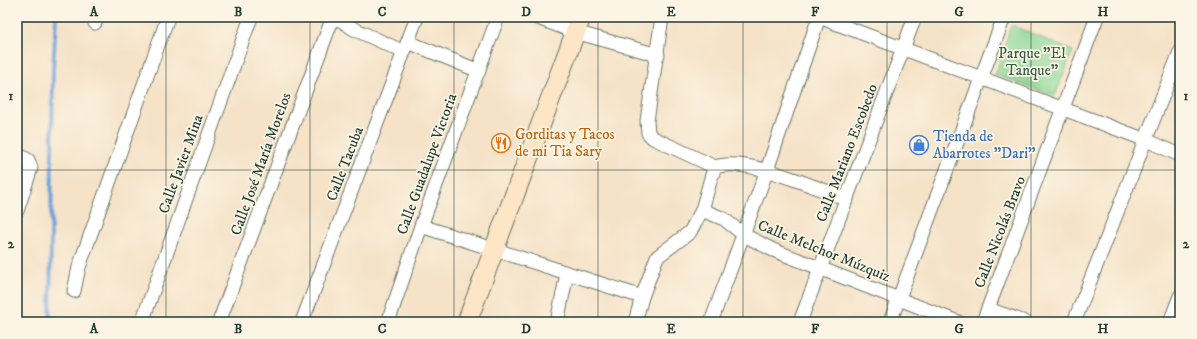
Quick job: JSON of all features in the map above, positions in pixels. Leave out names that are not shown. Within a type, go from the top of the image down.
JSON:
[{"type":"main road","points":[[467,322],[578,25]]},
{"type":"street","points":[[74,291],[79,268],[168,17]]},
{"type":"street","name":"Calle Javier Mina","points":[[142,322],[251,17]]},
{"type":"street","name":"Calle José María Morelos","points":[[219,322],[333,17]]},
{"type":"street","points":[[336,17],[354,29],[479,71]]},
{"type":"street","name":"Calle Tacuba","points":[[302,322],[417,17]]},
{"type":"street","name":"Calle Guadalupe Victoria","points":[[388,322],[421,226],[498,17]]},
{"type":"street","points":[[535,17],[578,25],[658,55]]},
{"type":"street","points":[[662,17],[658,55],[647,121],[648,133],[656,140],[715,167],[727,164],[767,170],[847,199]]},
{"type":"street","points":[[711,322],[744,235],[819,17],[1146,140],[1180,155]]},
{"type":"street","name":"Calle Mariano Escobedo","points":[[800,322],[915,17]]},
{"type":"street","points":[[890,322],[1004,17]]},
{"type":"street","name":"Calle Nicolás Bravo","points":[[983,322],[1097,17]]},
{"type":"street","points":[[1074,322],[1180,52]]},
{"type":"street","points":[[17,154],[31,163],[31,168],[17,211]]},
{"type":"street","points":[[635,322],[642,297],[657,257],[690,232],[702,210],[710,178],[715,167]]},
{"type":"street","name":"Calle Melchor Múzquiz","points":[[702,210],[724,219],[744,235],[773,250],[958,322]]},
{"type":"street","points":[[421,226],[642,297]]},
{"type":"street","points":[[557,322],[567,274]]},
{"type":"street","points":[[1170,322],[1180,296]]},
{"type":"street","points":[[988,309],[1025,322]]},
{"type":"green space","name":"Parque \"El Tanque\"","points":[[1011,25],[1073,51],[1055,96],[995,75]]},
{"type":"waterway","points":[[50,322],[53,70],[56,17]]},
{"type":"place","name":"Gorditas y Tacos de mi Tia Sary","points":[[501,143]]},
{"type":"place","name":"Tienda de Abarrotes \"Dari\"","points":[[919,145]]}]
